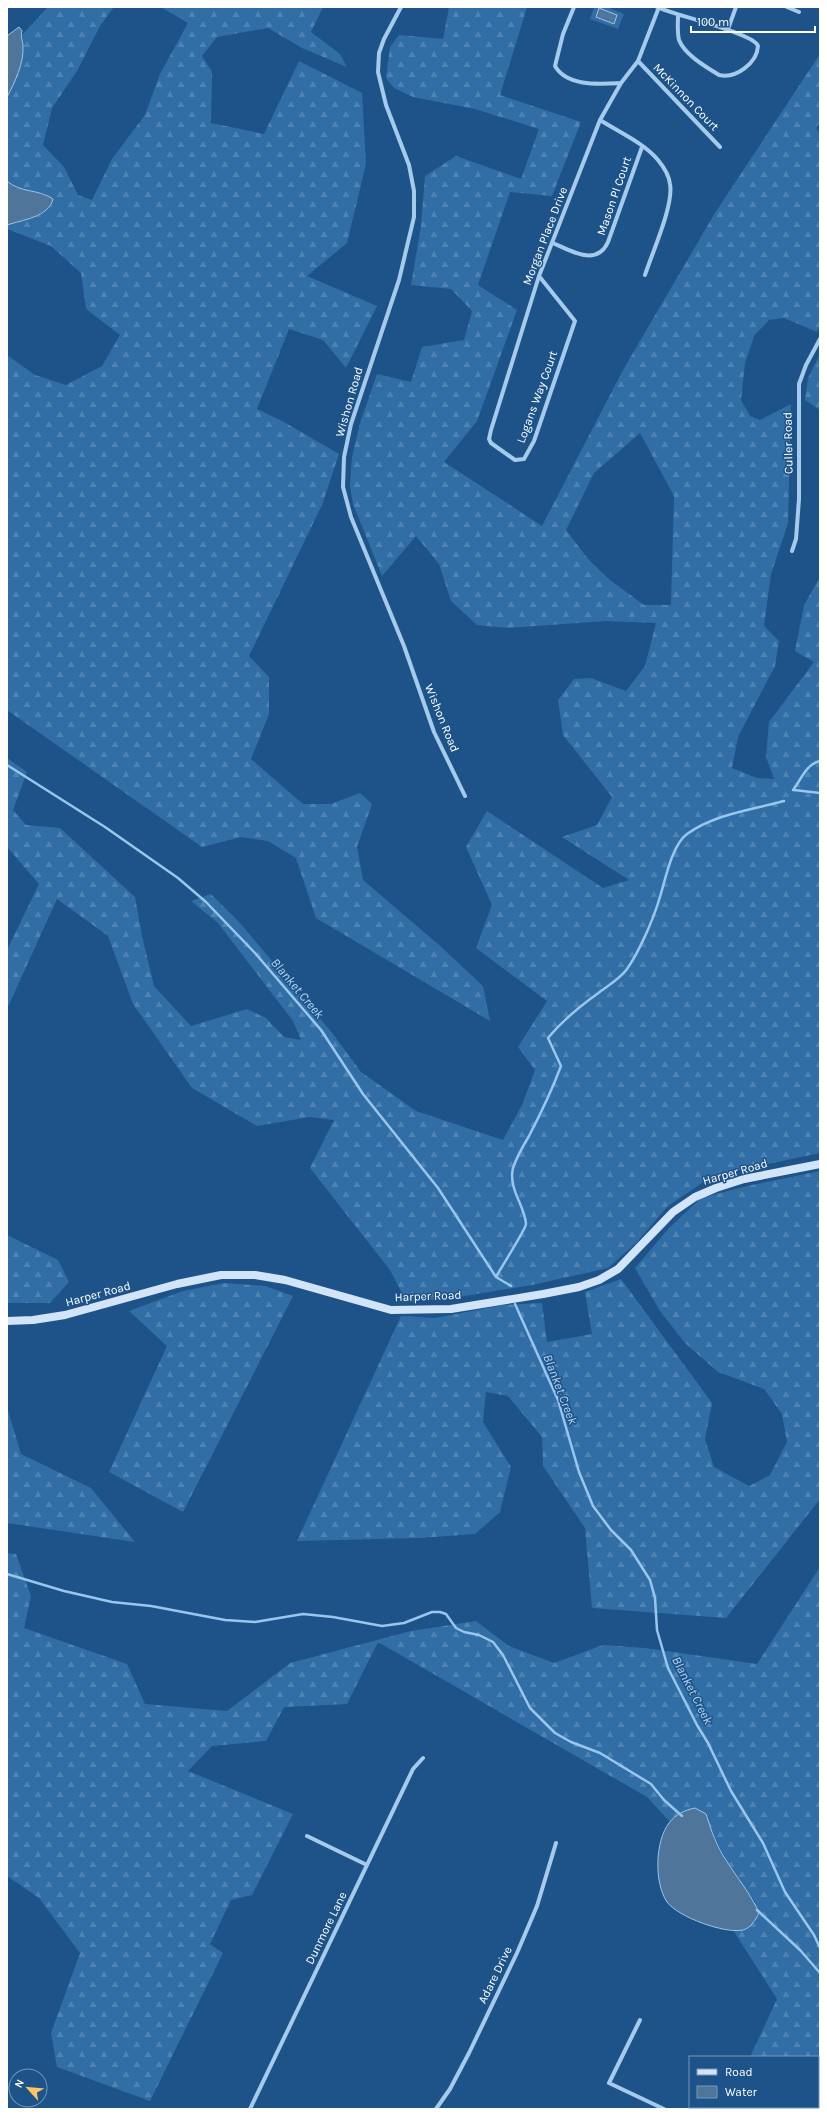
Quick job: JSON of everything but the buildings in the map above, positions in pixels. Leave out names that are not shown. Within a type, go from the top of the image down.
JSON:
[{"type":"street","name":"Wishon Road","points":[[401,7],[384,39],[379,53],[378,72],[386,105],[409,165],[414,191],[414,217],[398,280],[351,424],[344,457],[343,487],[351,517],[404,646],[434,732],[465,796]]},
{"type":"street","points":[[574,7],[557,52],[555,62],[557,69],[566,77],[577,81],[594,84],[621,83]]},
{"type":"street","points":[[638,62],[658,7],[678,15],[728,29],[755,40],[757,42],[758,50],[755,58],[744,68],[722,76],[706,67],[681,43],[678,33],[678,15]]},
{"type":"street","points":[[728,29],[736,7]]},
{"type":"street","points":[[787,7],[799,12]]},
{"type":"street","name":"Morgan Place Drive","points":[[500,400],[540,276],[600,120],[621,83],[638,62]]},
{"type":"street","name":"McKinnon Court","points":[[638,62],[720,147]]},
{"type":"street","points":[[600,120],[642,147],[658,160],[668,175],[671,185],[670,203],[645,275]]},
{"type":"street","name":"Mason Pl Court","points":[[553,244],[585,255],[597,255],[603,252],[608,242],[642,147]]},
{"type":"street","name":"Logans Way Court","points":[[500,400],[489,439],[491,443],[515,460],[524,459],[534,441],[575,321],[540,276]]},
{"type":"street","name":"Culler Road","points":[[792,551],[796,539],[799,499],[799,384],[806,365],[820,339]]},
{"type":"street","name":"Harper Road","points":[[7,1320],[33,1320],[58,1317],[115,1303],[177,1284],[221,1275],[255,1275],[285,1280],[391,1310],[451,1310],[579,1287],[599,1280],[618,1269],[673,1212],[695,1197],[716,1188],[744,1179],[820,1164]]},
{"type":"street","name":"Dunmore Lane","points":[[250,2109],[413,1769],[423,1758]]},
{"type":"street","points":[[306,1836],[367,1865]]},
{"type":"street","name":"Adare Drive","points":[[436,2109],[450,2089],[466,2059],[517,1953],[537,1906],[556,1843]]},
{"type":"street","points":[[640,2020],[609,2083],[664,2109]]},
{"type":"green space","points":[[48,7],[114,7],[100,26],[77,71],[52,108],[43,145],[64,167],[78,195],[92,200],[112,159],[145,115],[160,74],[188,23],[161,7],[323,7],[311,32],[340,54],[347,67],[302,48],[268,28],[217,37],[202,56],[212,72],[211,123],[264,134],[299,61],[362,93],[366,164],[347,243],[307,276],[377,306],[346,368],[323,340],[289,329],[257,409],[284,422],[339,454],[322,505],[249,656],[269,677],[269,714],[251,759],[303,804],[331,804],[360,793],[372,804],[357,847],[363,880],[439,945],[483,986],[490,1021],[316,918],[296,858],[268,841],[241,837],[202,847],[7,710],[7,355],[35,375],[66,385],[102,366],[120,335],[86,309],[81,273],[51,246],[7,229],[7,225],[44,213],[46,194],[20,189],[7,181],[7,97],[14,83],[21,59],[21,36]]},
{"type":"green space","points":[[449,7],[527,7],[500,95],[581,122],[552,196],[510,192],[478,285],[517,310],[477,421],[444,462],[542,526],[623,370],[715,213],[820,54],[820,122],[816,128],[820,134],[820,326],[817,332],[784,318],[769,320],[754,336],[745,363],[741,400],[750,416],[760,420],[791,404],[788,523],[771,574],[764,626],[779,641],[775,666],[738,737],[732,768],[757,778],[774,779],[766,757],[769,722],[814,662],[795,651],[804,605],[820,577],[820,1153],[744,1169],[708,1179],[668,1206],[636,1243],[608,1268],[532,1285],[459,1297],[402,1303],[402,1293],[390,1270],[310,1168],[334,1120],[310,1117],[257,1126],[192,1088],[133,1004],[108,936],[57,899],[7,1009],[7,950],[39,884],[7,847],[7,758],[27,772],[13,810],[26,825],[60,828],[135,897],[142,936],[154,986],[191,1026],[247,1009],[266,1018],[284,1037],[301,1040],[293,1021],[218,923],[191,901],[211,894],[241,924],[333,1034],[361,1072],[416,1111],[503,1140],[522,1105],[535,1070],[518,1047],[547,1001],[476,948],[492,905],[466,847],[487,811],[603,888],[629,880],[562,837],[597,825],[612,797],[563,735],[558,700],[574,679],[591,678],[626,691],[645,666],[656,623],[606,621],[508,628],[477,625],[451,601],[439,564],[416,536],[382,576],[353,504],[350,486],[352,457],[360,423],[377,374],[411,382],[422,347],[464,340],[472,311],[451,289],[411,285],[421,226],[425,176],[456,156],[521,179],[539,129],[475,109],[413,97],[394,88],[386,78],[390,47],[399,35],[443,39]],"holes":[[[640,433],[674,496],[671,605],[644,605],[610,580],[589,560],[566,530],[594,473]]]},
{"type":"green space","points":[[594,7],[607,7],[624,14],[618,29],[590,19]]},
{"type":"green space","points":[[820,354],[820,410],[805,400],[808,378]]},
{"type":"green space","points":[[820,1171],[820,1499],[726,1618],[592,1608],[585,1528],[543,1466],[542,1437],[508,1396],[486,1392],[483,1422],[511,1467],[500,1512],[475,1534],[420,1538],[297,1541],[401,1316],[435,1318],[503,1305],[542,1303],[547,1342],[592,1334],[585,1292],[621,1279],[712,1403],[705,1439],[714,1467],[749,1486],[770,1475],[787,1442],[782,1414],[764,1389],[718,1372],[685,1343],[660,1311],[635,1268],[669,1228],[701,1198],[747,1186]]},
{"type":"green space","points":[[7,1235],[58,1260],[69,1282],[50,1303],[7,1303]]},
{"type":"green space","points":[[224,1283],[265,1286],[293,1296],[183,1512],[109,1472],[167,1346],[129,1311],[183,1291]]},
{"type":"green space","points":[[7,1407],[21,1454],[91,1488],[135,1542],[7,1523]]},
{"type":"green space","points":[[7,1553],[16,1554],[31,1596],[24,1628],[127,1664],[145,1704],[227,1711],[290,1663],[411,1631],[476,1621],[509,1646],[554,1663],[603,1645],[645,1648],[757,1664],[820,1567],[820,2099],[819,2056],[750,2056],[777,1999],[733,1930],[743,1930],[755,1902],[733,1871],[715,1838],[706,1814],[695,1808],[680,1813],[670,1822],[647,1797],[378,1642],[347,1704],[284,1707],[266,1741],[212,1746],[188,1771],[293,1814],[252,1895],[231,1900],[210,1944],[223,1953],[150,2101],[57,2067],[51,2033],[80,1953],[39,1898],[7,1876]]},
{"type":"water","points":[[599,8],[617,15],[614,24],[596,17]]},
{"type":"water","points":[[19,27],[22,31],[22,59],[16,79],[7,97],[7,36]]},
{"type":"water","points":[[7,181],[12,185],[48,196],[53,199],[46,210],[41,214],[7,225]]},
{"type":"water","points":[[695,1808],[706,1814],[720,1850],[759,1913],[753,1923],[746,1929],[735,1931],[714,1927],[691,1919],[673,1908],[667,1902],[663,1894],[658,1873],[658,1862],[661,1840],[664,1831],[669,1823],[678,1815],[684,1811]]},
{"type":"waterway","points":[[793,790],[807,769],[811,765],[820,761]]},
{"type":"waterway","name":"Blanket Creek","points":[[7,765],[105,827],[178,878],[206,902],[255,953],[321,1030],[363,1094],[438,1188],[496,1277],[511,1286]]},
{"type":"waterway","points":[[794,790],[820,793]]},
{"type":"waterway","points":[[496,1277],[526,1224],[513,1183],[513,1168],[518,1155],[546,1101],[561,1066],[548,1038],[571,1014],[617,979],[627,969],[641,945],[649,926],[669,865],[681,840],[698,827],[721,817],[784,801]]},
{"type":"waterway","name":"Blanket Creek","points":[[515,1304],[558,1400],[579,1472],[593,1506],[611,1530],[631,1550],[650,1580],[655,1598],[657,1630],[668,1668],[697,1725],[708,1743],[731,1791],[763,1843],[785,1892],[814,1935],[820,1948]]},
{"type":"waterway","points":[[7,1574],[64,1591],[112,1602],[151,1606],[225,1620],[255,1622],[303,1614],[333,1617],[382,1626],[404,1623],[432,1612],[446,1614],[456,1628],[464,1632],[479,1635],[493,1642],[503,1655],[530,1708],[555,1733],[571,1742],[600,1753],[651,1784],[664,1800],[682,1816]]},
{"type":"waterway","points":[[757,1910],[800,1950],[820,1973]]}]
